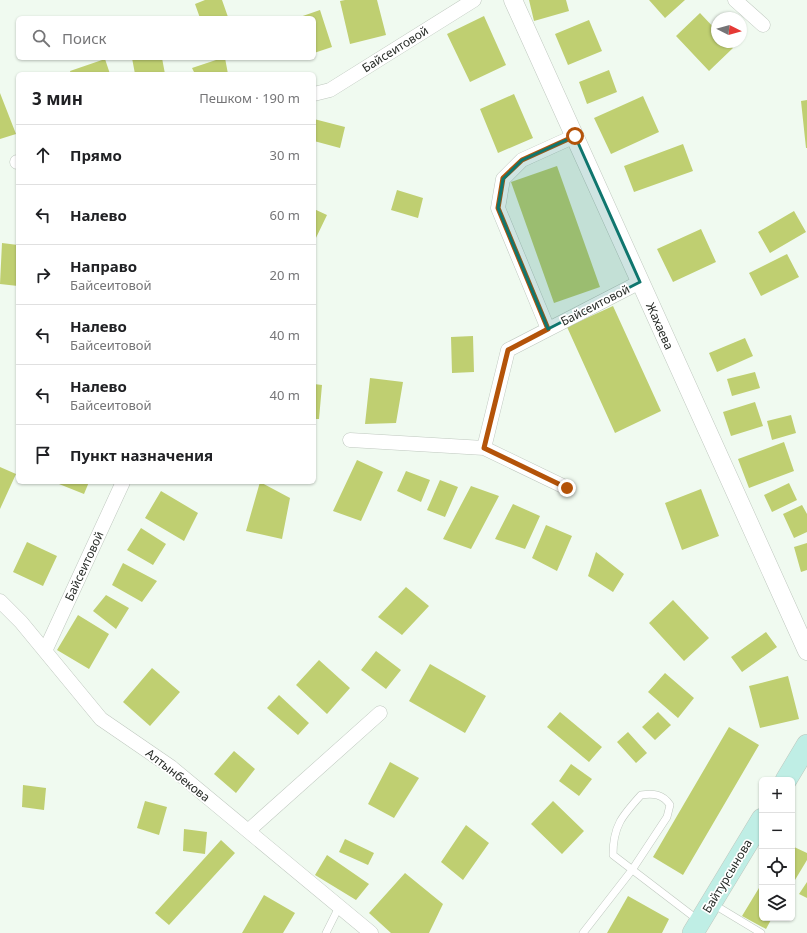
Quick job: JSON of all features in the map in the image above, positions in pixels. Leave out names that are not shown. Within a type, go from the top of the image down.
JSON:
[{"type":"main road","points":[[788,777],[807,745]]},
{"type":"main road","name":"Байтурсынова","points":[[697,927],[759,824]]},
{"type":"street","name":"Байсеитовой","points":[[316,94],[330,90],[474,0]]},
{"type":"street","name":"Жахаева","points":[[513,0],[807,651]]},
{"type":"street","points":[[735,0],[763,26]]},
{"type":"street","points":[[548,329],[498,208],[503,178],[522,160],[575,136]]},
{"type":"street","name":"Байсеитовой","points":[[484,448],[508,350],[640,282]]},
{"type":"street","points":[[350,440],[484,448],[567,488]]},
{"type":"street","name":"Байсеитовой","points":[[45,651],[122,484]]},
{"type":"street","name":"Алтынбекова","points":[[0,601],[22,622],[102,719],[171,767],[371,933]]},
{"type":"street","points":[[248,831],[380,713]]},
{"type":"lane","points":[[583,933],[632,870],[666,817],[670,805],[665,798],[653,793],[640,795],[622,816],[613,838],[613,855],[632,870],[697,927]]},
{"type":"lane","points":[[711,903],[761,933]]},
{"type":"lane","points":[[326,933],[339,907]]},
{"type":"highlighted area","points":[[575,136],[640,282],[548,329],[498,208],[503,179],[522,160]]},
{"type":"building","points":[[205,0],[222,0],[228,16],[199,16],[195,4]]},
{"type":"building","points":[[377,0],[386,35],[350,44],[340,1]]},
{"type":"building","points":[[529,0],[566,0],[569,11],[534,21]]},
{"type":"building","points":[[649,0],[685,0],[665,18]]},
{"type":"building","points":[[320,10],[332,47],[316,52],[316,16],[303,16]]},
{"type":"building","points":[[700,13],[711,25],[711,48],[733,48],[709,71],[676,36]]},
{"type":"building","points":[[484,16],[506,65],[470,82],[447,34]]},
{"type":"building","points":[[589,20],[602,51],[568,65],[555,34]]},
{"type":"building","points":[[105,60],[109,72],[70,72]]},
{"type":"building","points":[[132,60],[162,60],[165,72],[135,72]]},
{"type":"building","points":[[216,60],[225,60],[228,72],[194,72],[192,68]]},
{"type":"building","points":[[609,70],[617,92],[587,104],[579,82]]},
{"type":"building","points":[[0,93],[16,134],[0,139]]},
{"type":"building","points":[[514,94],[533,138],[498,153],[480,109]]},
{"type":"building","points":[[643,96],[659,132],[611,154],[594,118]]},
{"type":"building","points":[[807,100],[807,148],[806,148],[801,101]]},
{"type":"building","points":[[316,120],[345,127],[340,148],[316,142]]},
{"type":"building","points":[[683,144],[693,171],[634,192],[624,166]]},
{"type":"building","points":[[557,166],[600,287],[554,303],[511,182]]},
{"type":"building","points":[[397,190],[423,198],[418,218],[391,210]]},
{"type":"building","points":[[316,210],[327,215],[316,238]]},
{"type":"building","points":[[794,211],[806,232],[770,253],[758,232]]},
{"type":"building","points":[[701,229],[716,262],[673,282],[657,249]]},
{"type":"building","points":[[2,243],[16,245],[16,286],[0,284]]},
{"type":"building","points":[[787,254],[799,277],[761,296],[749,273]]},
{"type":"building","points":[[613,306],[661,411],[615,433],[567,327]]},
{"type":"building","points":[[473,336],[474,372],[452,373],[451,337]]},
{"type":"building","points":[[745,338],[753,356],[717,372],[709,353]]},
{"type":"building","points":[[755,372],[760,388],[732,396],[727,379]]},
{"type":"building","points":[[370,378],[403,382],[396,423],[365,424]]},
{"type":"building","points":[[316,384],[322,385],[319,419],[316,419]]},
{"type":"building","points":[[755,402],[763,426],[731,436],[723,412]]},
{"type":"building","points":[[791,415],[796,433],[772,440],[767,421]]},
{"type":"building","points":[[784,442],[794,471],[749,488],[738,459]]},
{"type":"building","points":[[357,460],[383,472],[361,521],[333,511]]},
{"type":"building","points":[[0,467],[16,474],[0,509]]},
{"type":"building","points":[[406,471],[430,480],[421,502],[397,491]]},
{"type":"building","points":[[440,480],[458,487],[445,517],[427,510]]},
{"type":"building","points":[[789,483],[797,500],[772,512],[764,495]]},
{"type":"building","points":[[59,484],[88,484],[84,494]]},
{"type":"building","points":[[259,484],[264,484],[290,498],[282,539],[246,531]]},
{"type":"building","points":[[471,486],[499,496],[471,549],[443,539]]},
{"type":"building","points":[[701,489],[719,536],[682,550],[665,503]]},
{"type":"building","points":[[161,491],[198,513],[184,541],[145,518]]},
{"type":"building","points":[[513,504],[540,516],[525,549],[495,539]]},
{"type":"building","points":[[802,505],[807,514],[807,532],[794,538],[783,514]]},
{"type":"building","points":[[546,525],[572,536],[557,571],[532,558]]},
{"type":"building","points":[[141,528],[166,544],[153,565],[127,550]]},
{"type":"building","points":[[27,542],[57,556],[43,586],[13,572]]},
{"type":"building","points":[[807,543],[807,570],[801,572],[794,547]]},
{"type":"building","points":[[596,552],[624,574],[613,592],[588,576]]},
{"type":"building","points":[[123,563],[157,581],[142,602],[112,585]]},
{"type":"building","points":[[406,587],[429,606],[402,635],[378,617]]},
{"type":"building","points":[[106,595],[129,608],[116,629],[93,611]]},
{"type":"building","points":[[673,600],[709,638],[684,661],[649,623]]},
{"type":"building","points":[[78,615],[109,634],[89,669],[57,650]]},
{"type":"building","points":[[766,632],[777,647],[742,672],[731,657]]},
{"type":"building","points":[[376,651],[401,670],[386,689],[361,670]]},
{"type":"building","points":[[319,660],[350,688],[327,714],[296,685]]},
{"type":"building","points":[[430,664],[486,696],[465,733],[409,701]]},
{"type":"building","points":[[152,668],[180,692],[150,726],[123,702]]},
{"type":"building","points":[[665,673],[694,698],[678,718],[648,692]]},
{"type":"building","points":[[788,676],[799,719],[760,728],[749,686]]},
{"type":"building","points":[[279,695],[309,723],[298,735],[267,708]]},
{"type":"building","points":[[560,712],[602,747],[589,762],[547,727]]},
{"type":"building","points":[[658,712],[671,725],[655,740],[642,727]]},
{"type":"building","points":[[729,727],[759,745],[683,875],[653,857]]},
{"type":"building","points":[[628,732],[647,753],[636,763],[617,742]]},
{"type":"building","points":[[234,751],[255,769],[236,793],[214,774]]},
{"type":"building","points":[[390,762],[419,778],[394,818],[368,804]]},
{"type":"building","points":[[571,764],[592,779],[579,796],[559,781]]},
{"type":"building","points":[[23,785],[46,788],[44,810],[22,807]]},
{"type":"building","points":[[145,801],[167,807],[159,835],[137,828]]},
{"type":"building","points":[[553,801],[584,831],[562,854],[531,824]]},
{"type":"building","points":[[466,825],[489,843],[463,880],[441,862]]},
{"type":"building","points":[[184,829],[207,832],[205,854],[183,851]]},
{"type":"building","points":[[345,839],[374,853],[368,865],[339,852]]},
{"type":"building","points":[[221,840],[235,853],[169,925],[155,913]]},
{"type":"building","points":[[795,847],[807,853],[807,860],[795,880]]},
{"type":"building","points":[[327,855],[369,884],[356,900],[315,875]]},
{"type":"building","points":[[405,873],[443,904],[429,933],[391,933],[369,913]]},
{"type":"building","points":[[807,882],[807,898],[799,894]]},
{"type":"building","points":[[759,888],[759,921],[770,921],[766,929],[742,916]]},
{"type":"building","points":[[264,895],[295,913],[283,933],[242,933]]},
{"type":"building","points":[[628,896],[669,919],[662,933],[607,933]]},
{"type":"route","points":[[567,488],[484,448],[508,350],[548,329],[498,208],[503,178],[522,160],[575,136]]}]
